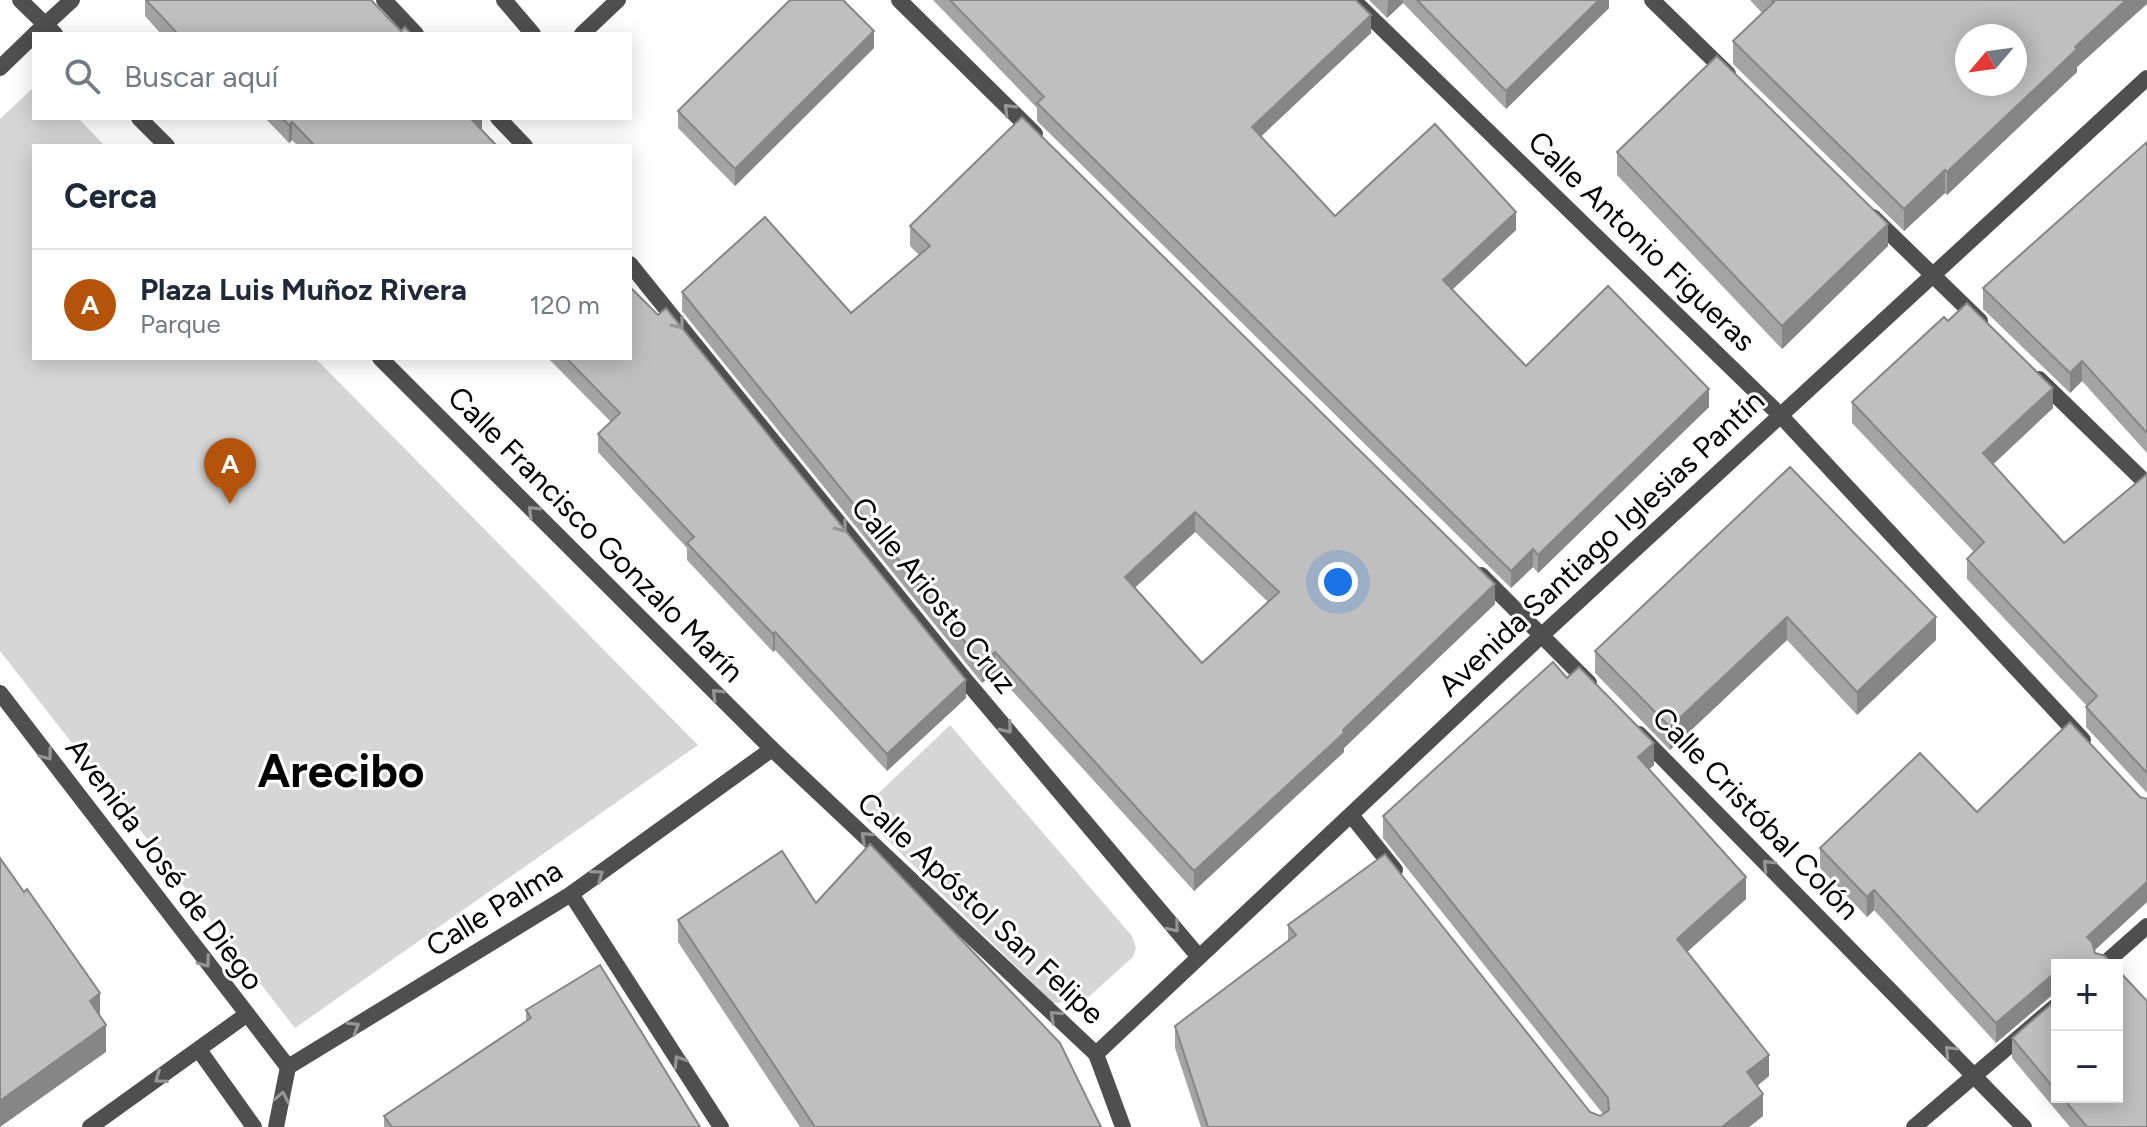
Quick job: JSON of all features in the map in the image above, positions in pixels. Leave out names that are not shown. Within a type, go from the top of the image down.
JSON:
[{"type":"street","points":[[20,0],[42,32],[72,0]]},
{"type":"street","points":[[384,0],[414,32]]},
{"type":"street","points":[[504,0],[531,32]]},
{"type":"street","points":[[584,32],[618,0]]},
{"type":"street","points":[[899,0],[1046,145]]},
{"type":"street","name":"Calle Antonio Figueras","points":[[1353,0],[1780,415],[2093,751]]},
{"type":"street","points":[[1652,0],[1741,88]]},
{"type":"street","points":[[0,68],[32,41]]},
{"type":"street","name":"Avenida Santiago Iglesias Pantín","points":[[1096,1054],[1542,635],[2147,78]]},
{"type":"street","points":[[141,120],[165,144]]},
{"type":"street","points":[[500,120],[523,144]]},
{"type":"street","points":[[1864,208],[1988,329]]},
{"type":"street","name":"Calle Ariosto Cruz","points":[[632,266],[967,682],[1199,957]]},
{"type":"street","name":"Calle Francisco Gonzalo Marín","points":[[382,360],[772,749]]},
{"type":"street","points":[[2022,362],[2147,484]]},
{"type":"street","points":[[1474,568],[1598,692]]},
{"type":"street","name":"Avenida José de Diego","points":[[0,693],[288,1067]]},
{"type":"street","name":"Calle Cristóbal Colón","points":[[1631,726],[2024,1127]]},
{"type":"street","name":"Calle Palma","points":[[288,1067],[571,894],[772,749]]},
{"type":"street","name":"Calle Apóstol San Felipe","points":[[772,749],[1096,1054],[1123,1127]]},
{"type":"street","points":[[1351,815],[1401,878]]},
{"type":"street","points":[[571,894],[721,1127]]},
{"type":"street","points":[[2110,959],[2147,926]]},
{"type":"street","points":[[1914,1127],[2051,1010]]},
{"type":"street","points":[[90,1127],[246,1015]]},
{"type":"street","points":[[199,1050],[254,1127]]},
{"type":"street","points":[[276,1127],[288,1067]]},
{"type":"shaded area","points":[[32,89],[32,120],[80,120],[103,144],[32,144],[32,360],[317,360],[698,745],[295,1028],[0,651],[0,119]]},
{"type":"shaded area","points":[[950,725],[1132,936],[1136,948],[1133,957],[1084,1001],[1053,1003],[859,812]]},
{"type":"building","points":[[146,0],[371,0],[401,31],[405,27],[409,32],[176,32]]},
{"type":"building","points":[[790,0],[843,0],[874,31],[735,169],[678,111]]},
{"type":"building","points":[[950,0],[1356,0],[1371,15],[1252,127],[1335,216],[1435,124],[1516,212],[1443,280],[1526,366],[1608,286],[1709,389],[1538,555],[1533,549],[1511,571],[1037,103],[1044,97]]},
{"type":"building","points":[[1417,0],[1599,0],[1506,91]]},
{"type":"building","points":[[1772,0],[2126,0],[2075,47],[2077,49],[1947,172],[1945,170],[1904,209],[1733,41],[1774,2]]},
{"type":"building","points":[[1717,56],[1888,224],[1782,326],[1617,152]]},
{"type":"building","points":[[1022,117],[1495,584],[1343,730],[1344,733],[1194,871],[995,652],[982,663],[682,292],[765,217],[851,313],[930,246],[910,226]],"holes":[[[1195,512],[1279,592],[1202,663],[1125,577]]]},
{"type":"building","points":[[284,120],[472,120],[495,144],[313,144],[292,122],[289,125]]},
{"type":"building","points":[[2147,142],[2147,433],[2082,361],[2070,373],[1983,288]]},
{"type":"building","points":[[632,289],[658,315],[666,308],[966,680],[887,754],[775,632],[773,634],[687,543],[694,537],[598,434],[620,413],[568,360],[632,360]]},
{"type":"building","points":[[1967,303],[2053,388],[1983,453],[2064,543],[2147,474],[2147,773],[2086,707],[2097,696],[1967,559],[1984,542],[1852,402],[1944,317],[1948,321]]},
{"type":"building","points":[[1790,467],[1936,617],[1857,692],[1787,617],[1670,727],[1595,651]]},
{"type":"building","points":[[1553,662],[1567,678],[1579,667],[1654,743],[1638,757],[1746,877],[1677,939],[1769,1055],[1747,1072],[1763,1094],[1722,1127],[1208,1127],[1175,1026],[1296,935],[1288,925],[1385,854],[1590,1112],[1600,1116],[1609,1110],[1608,1098],[1383,816]]},
{"type":"building","points":[[2070,722],[2140,797],[2147,799],[2147,882],[2087,937],[2095,953],[2108,959],[2051,959],[2051,976],[1996,1023],[1874,890],[1867,897],[1820,848],[1920,753],[1977,812]]},
{"type":"building","points":[[870,844],[1060,1043],[1101,1127],[815,1127],[678,920],[782,851],[816,903]]},
{"type":"building","points":[[0,858],[24,892],[27,889],[100,993],[90,1001],[106,1025],[0,1101]]},
{"type":"building","points":[[600,965],[700,1127],[392,1127],[384,1116],[531,1018],[526,1010]]},
{"type":"building","points":[[2123,975],[2147,1001],[2147,1127],[2087,1127],[2067,1103],[2123,1103]]},
{"type":"building","points":[[2051,1004],[2051,1085],[2012,1038]]},
{"type":"place","name":"Plaza Luis Muñoz Rivera","points":[[230,504]]},
{"type":"district","name":"Arecibo","points":[[341,771]]}]
